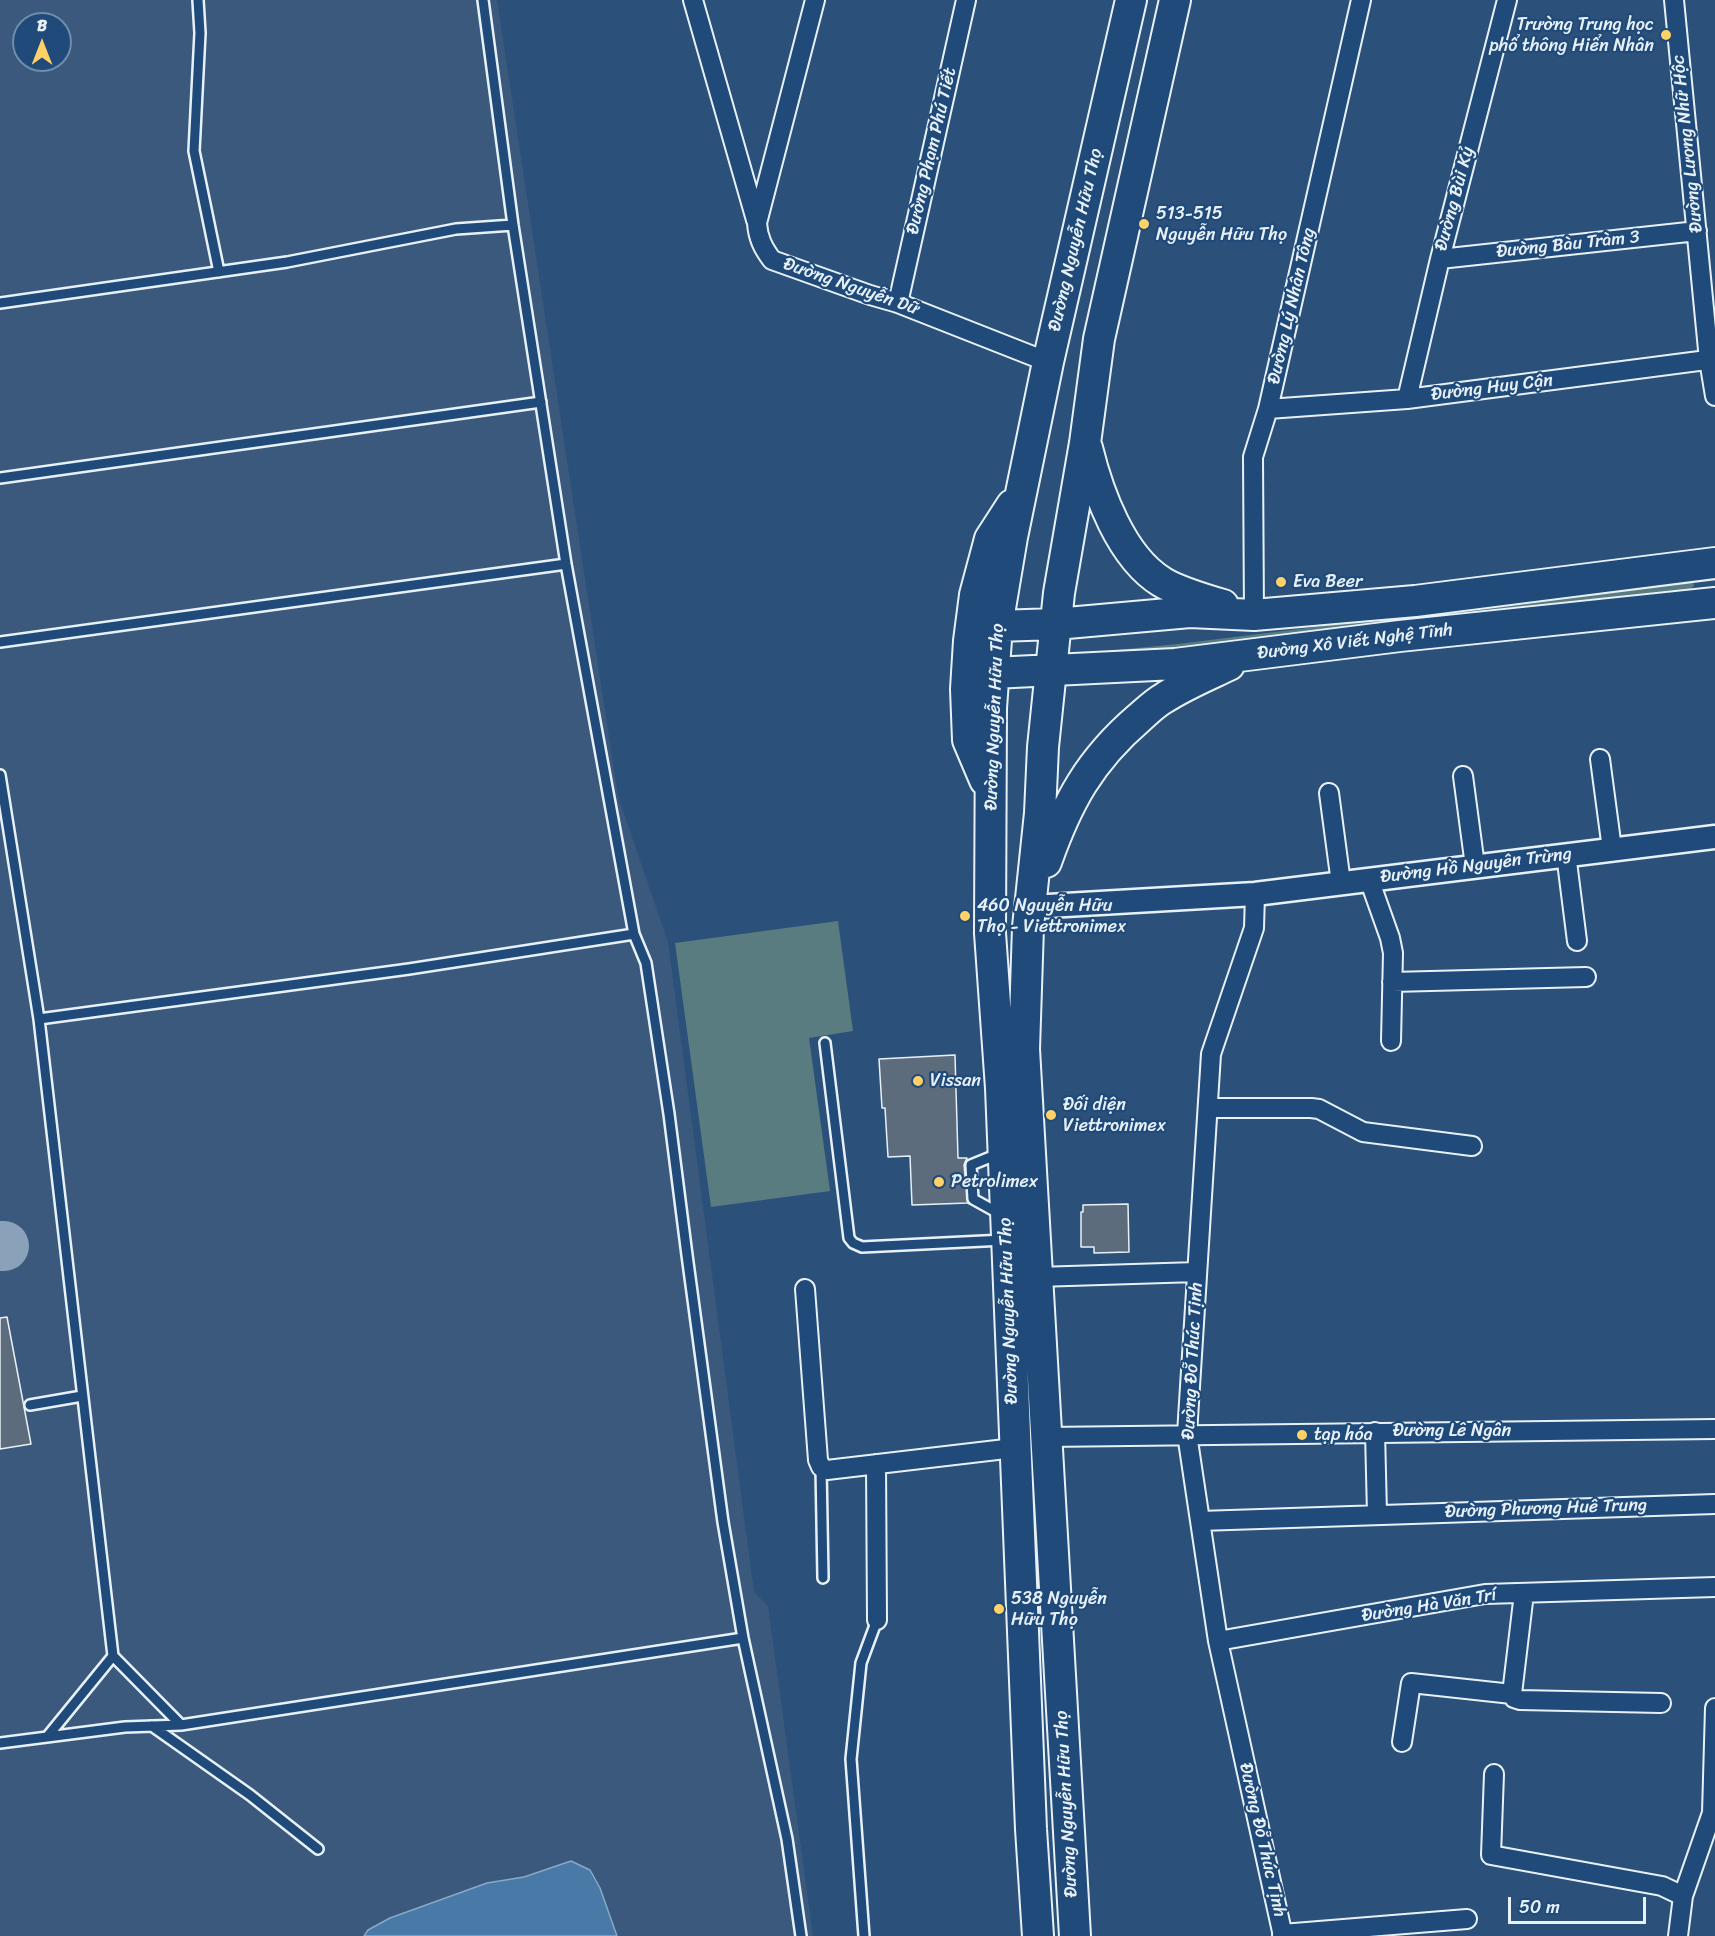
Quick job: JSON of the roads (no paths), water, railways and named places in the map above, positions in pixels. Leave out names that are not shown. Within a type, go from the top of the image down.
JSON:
[{"type":"main road","name":"Đường Nguyễn Hữu Thọ","points":[[1038,1936],[1031,1829],[1003,1152],[990,933],[993,673],[997,626],[1021,493],[1048,362],[1131,0]]},
{"type":"main road","name":"Đường Nguyễn Hữu Thọ","points":[[1075,1936],[1024,1049],[1025,994],[1059,593],[1085,443],[1099,339],[1174,0]]},
{"type":"main road","points":[[1085,443],[1099,492],[1112,520],[1144,568],[1163,583],[1254,615]]},
{"type":"main road","points":[[990,792],[968,740],[966,688],[969,641],[975,595],[990,539],[1021,493]]},
{"type":"main road","name":"Đường Xô Viết Nghệ Tĩnh","points":[[997,626],[1056,624],[1190,612],[1254,615],[1415,601],[1715,563]]},
{"type":"main road","name":"Đường Xô Viết Nghệ Tĩnh","points":[[993,673],[1175,664],[1400,636],[1715,603]]},
{"type":"main road","points":[[1031,907],[1060,823],[1077,789],[1094,765],[1128,728],[1163,698],[1253,654]]},
{"type":"street","name":"Đường Nguyễn Dữ","points":[[693,0],[757,223],[758,237],[772,260],[898,303],[1048,362]]},
{"type":"street","points":[[757,223],[815,0]]},
{"type":"street","name":"Đường Phạm Phú Tiết","points":[[898,303],[966,0]]},
{"type":"street","name":"Đường Lý Nhân Tông","points":[[1254,615],[1253,457],[1268,409],[1361,0]]},
{"type":"street","name":"Đường Bùi Kỷ","points":[[1407,399],[1440,259],[1507,0]]},
{"type":"street","name":"Đường Lương Nhữ Hộc","points":[[1674,0],[1715,396]]},
{"type":"street","name":"Đường Bàu Tràm 3","points":[[1440,259],[1697,231]]},
{"type":"street","name":"Đường Huy Cận","points":[[1268,409],[1407,399],[1712,360]]},
{"type":"street","points":[[1600,759],[1612,849]]},
{"type":"street","points":[[1463,776],[1475,866]]},
{"type":"street","points":[[1329,793],[1341,883]]},
{"type":"street","name":"Đường Hồ Nguyên Trừng","points":[[1031,907],[1255,894],[1715,837]]},
{"type":"street","points":[[1566,854],[1577,941]]},
{"type":"street","points":[[1369,879],[1393,953],[1391,1041]]},
{"type":"street","name":"Đường Đỗ Thúc Tịnh","points":[[1255,894],[1254,928],[1211,1054],[1187,1434],[1218,1641],[1283,1935]]},
{"type":"street","points":[[1392,982],[1586,977]]},
{"type":"street","points":[[1208,1108],[1319,1109],[1363,1132],[1472,1146]]},
{"type":"street","name":"Đường Nguyễn Hữu Thọ","points":[[1037,1277],[1197,1272]]},
{"type":"street","points":[[805,1289],[818,1460],[821,1467],[828,1470],[1014,1448]]},
{"type":"street","name":"Đường Lê Ngân","points":[[1046,1437],[1715,1429]]},
{"type":"street","points":[[1375,1432],[1377,1514]]},
{"type":"street","points":[[876,1464],[877,1620]]},
{"type":"street","name":"Đường Phương Huê Trung","points":[[1200,1521],[1715,1504]]},
{"type":"street","name":"Đường Hà Văn Trí","points":[[1218,1641],[1485,1594],[1715,1587]]},
{"type":"street","points":[[1524,1593],[1512,1694],[1514,1698],[1661,1703]]},
{"type":"street","points":[[1402,1742],[1411,1683],[1512,1694]]},
{"type":"street","points":[[1678,1936],[1683,1896],[1712,1813],[1715,1708]]},
{"type":"street","points":[[1494,1774],[1491,1855],[1662,1886],[1683,1896]]},
{"type":"street","points":[[1283,1935],[1467,1919]]},
{"type":"lane","points":[[198,0],[200,33],[194,151],[219,272]]},
{"type":"lane","points":[[483,0],[513,225],[566,564],[634,934],[646,963],[666,1091],[723,1522],[743,1638],[787,1839],[801,1936]]},
{"type":"lane","points":[[0,303],[287,262],[456,229],[513,225]]},
{"type":"lane","points":[[0,478],[541,402]]},
{"type":"lane","points":[[0,642],[566,564]]},
{"type":"lane","points":[[0,775],[5,832],[39,1019],[113,1656],[181,1725]]},
{"type":"lane","points":[[39,1019],[398,971],[634,934]]},
{"type":"lane","points":[[825,1043],[849,1238],[853,1243],[862,1247],[884,1247],[1005,1228]]},
{"type":"lane","points":[[30,1405],[82,1396]]},
{"type":"lane","points":[[821,1467],[823,1578]]},
{"type":"lane","points":[[864,1936],[851,1759],[861,1663],[877,1620]]},
{"type":"lane","points":[[0,1743],[125,1727],[181,1725],[743,1638]]},
{"type":"lane","points":[[47,1737],[113,1656]]},
{"type":"lane","points":[[153,1726],[250,1795],[318,1849]]},
{"type":"place","name":"Trường Trung học phổ thông Hiển Nhân","points":[[1666,35]]},
{"type":"place","name":"513-515 Nguyễn Hữu Thọ","points":[[1144,224]]},
{"type":"place","name":"Eva Beer","points":[[1281,582]]},
{"type":"place","name":"460 Nguyễn Hữu Thọ - Viettronimex","points":[[965,916]]},
{"type":"place","name":"Vissan","points":[[918,1081]]},
{"type":"place","name":"Đối diện Viettronimex","points":[[1051,1115]]},
{"type":"place","name":"Petrolimex","points":[[939,1182]]},
{"type":"place","name":"tạp hóa","points":[[1302,1435]]},
{"type":"place","name":"538 Nguyễn Hữu Thọ","points":[[999,1609]]}]
